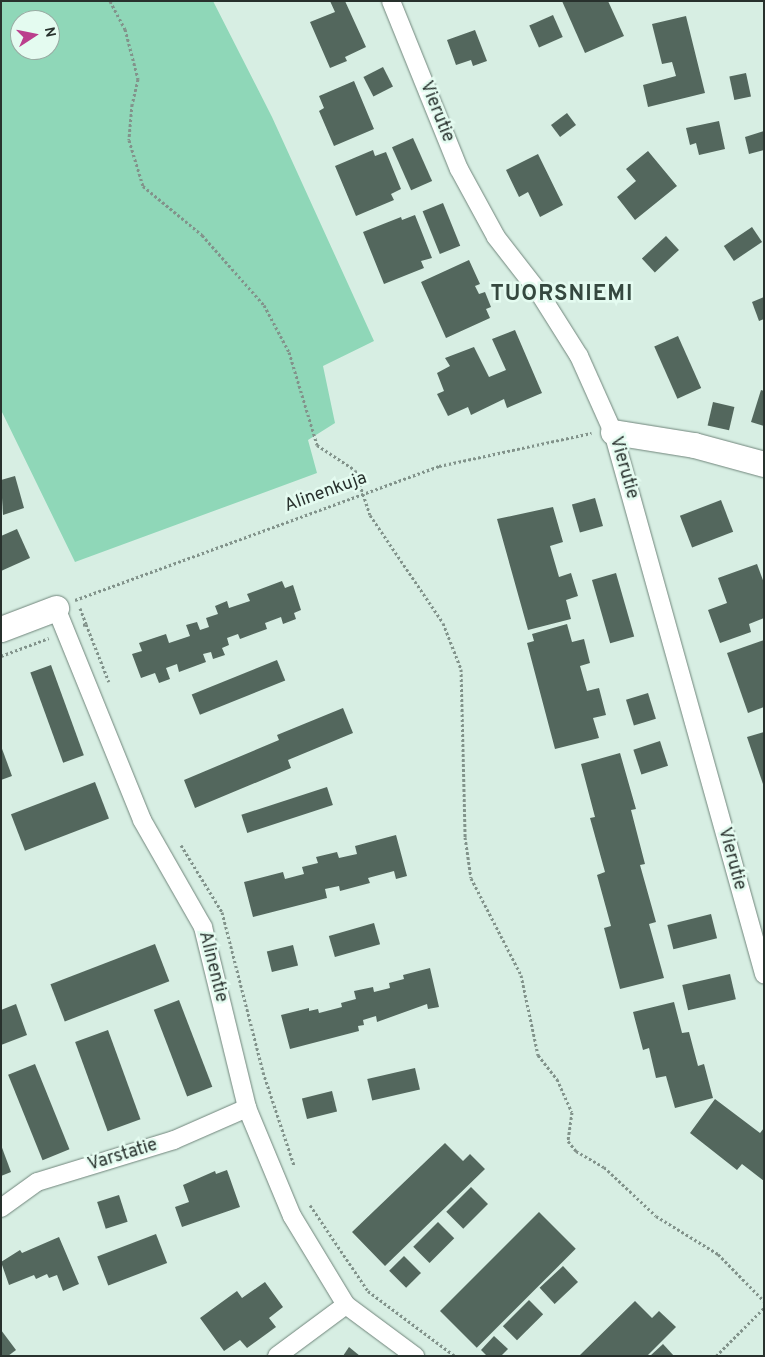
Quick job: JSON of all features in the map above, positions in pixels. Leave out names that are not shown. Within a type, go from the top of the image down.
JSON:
[{"type":"street","name":"Vierutie","points":[[392,1],[459,169],[496,237],[538,291],[578,356],[613,432],[764,974]]},
{"type":"street","points":[[613,432],[694,445],[764,464]]},
{"type":"street","points":[[1,629],[66,604]]},
{"type":"street","name":"Alinentie","points":[[66,604],[142,820],[203,927],[247,1108],[292,1216],[346,1305],[415,1356]]},
{"type":"street","name":"Varstatie","points":[[1,1208],[37,1182],[174,1140],[247,1108]]},
{"type":"street","points":[[277,1356],[346,1305]]},
{"type":"path","points":[[110,1],[125,29],[138,79],[132,104],[129,140],[143,186],[202,235],[264,304],[289,352],[317,445],[355,470],[370,515],[443,623],[461,669],[465,837],[471,878],[521,975],[538,1055],[557,1079],[572,1112],[568,1140],[576,1151],[604,1167],[656,1216],[718,1254],[764,1301]]},
{"type":"path","name":"Alinenkuja","points":[[66,604],[439,466],[588,433],[613,432]]},
{"type":"path","points":[[66,604],[86,624]]},
{"type":"path","points":[[716,1356],[764,1308]]},
{"type":"green space","points":[[1,1],[213,1],[272,117],[374,341],[323,366],[335,423],[308,440],[317,473],[75,562],[1,410]]},
{"type":"building","points":[[330,1],[345,1],[366,47],[345,57],[347,61],[330,68],[310,22],[335,12]]},
{"type":"building","points":[[562,1],[608,1],[624,36],[585,53]]},
{"type":"building","points":[[553,15],[563,37],[539,48],[529,26]]},
{"type":"building","points":[[686,16],[705,93],[648,107],[643,85],[676,76],[672,62],[662,64],[652,24]]},
{"type":"building","points":[[475,30],[487,61],[473,66],[471,60],[456,65],[447,40]]},
{"type":"building","points":[[383,67],[393,87],[373,97],[363,77]]},
{"type":"building","points":[[746,73],[751,96],[734,100],[729,77]]},
{"type":"building","points":[[354,81],[374,129],[334,146],[319,111],[324,108],[319,96]]},
{"type":"building","points":[[567,113],[576,125],[560,137],[551,125]]},
{"type":"building","points":[[719,121],[725,149],[699,155],[696,143],[690,145],[686,128]]},
{"type":"building","points":[[764,131],[764,150],[749,154],[745,137]]},
{"type":"building","points":[[413,138],[432,181],[411,190],[392,147]]},
{"type":"building","points":[[373,150],[375,156],[386,152],[401,189],[391,194],[394,200],[356,216],[335,166]]},
{"type":"building","points":[[648,151],[677,186],[635,220],[617,197],[636,181],[626,169]]},
{"type":"building","points":[[538,154],[563,205],[540,217],[528,192],[519,197],[506,170]]},
{"type":"building","points":[[443,203],[460,246],[440,254],[423,211]]},
{"type":"building","points":[[415,215],[432,258],[421,261],[424,268],[384,284],[363,232],[401,217],[402,220]]},
{"type":"building","points":[[752,227],[762,242],[734,261],[724,246]]},
{"type":"building","points":[[666,236],[679,250],[655,272],[642,259]]},
{"type":"building","points":[[469,260],[480,284],[475,286],[479,294],[485,292],[491,307],[486,309],[490,318],[446,338],[421,282]]},
{"type":"building","points":[[764,297],[764,319],[759,321],[752,302]]},
{"type":"building","points":[[515,330],[542,393],[507,408],[504,399],[471,415],[468,407],[448,416],[437,394],[444,391],[437,373],[450,366],[445,358],[474,347],[489,377],[506,370],[492,339]]},
{"type":"building","points":[[678,336],[701,388],[677,399],[654,347]]},
{"type":"building","points":[[761,390],[764,391],[764,426],[751,422]]},
{"type":"building","points":[[713,402],[734,407],[729,430],[708,425]]},
{"type":"building","points":[[15,476],[24,508],[3,515],[1,480]]},
{"type":"building","points":[[595,498],[603,526],[580,532],[572,505]]},
{"type":"building","points":[[721,500],[733,532],[692,548],[680,516]]},
{"type":"building","points":[[553,507],[563,542],[550,546],[559,577],[571,573],[578,596],[566,600],[571,619],[528,630],[497,519]]},
{"type":"building","points":[[17,529],[30,558],[1,571],[1,536]]},
{"type":"building","points":[[757,564],[764,583],[764,618],[749,624],[751,632],[720,643],[708,610],[727,603],[718,578]]},
{"type":"building","points":[[616,573],[634,636],[610,643],[592,580]]},
{"type":"building","points":[[282,581],[285,588],[293,585],[301,610],[294,613],[296,619],[283,624],[281,617],[265,623],[267,629],[240,639],[238,634],[227,638],[229,645],[222,648],[225,655],[213,659],[211,652],[203,654],[206,662],[179,672],[177,664],[166,668],[170,679],[159,683],[155,673],[141,678],[132,654],[142,651],[139,643],[166,634],[169,643],[190,636],[186,625],[197,622],[200,630],[209,627],[206,618],[218,614],[215,606],[227,601],[229,608],[250,601],[247,594]]},
{"type":"building","points":[[567,624],[572,642],[584,639],[590,663],[580,666],[587,691],[599,688],[606,715],[593,718],[599,738],[555,749],[527,643],[534,641],[532,634]]},
{"type":"building","points":[[764,640],[764,707],[748,713],[727,653]]},
{"type":"building","points":[[277,660],[285,680],[200,715],[192,694]]},
{"type":"building","points":[[51,665],[84,755],[63,763],[30,673]]},
{"type":"building","points":[[648,693],[656,719],[634,726],[626,700]]},
{"type":"building","points":[[343,708],[353,733],[288,760],[291,768],[195,808],[184,780],[279,740],[277,735]]},
{"type":"building","points":[[764,732],[764,784],[763,784],[747,737]]},
{"type":"building","points":[[660,741],[668,766],[641,774],[633,750]]},
{"type":"building","points":[[1,746],[12,776],[1,780]]},
{"type":"building","points":[[620,753],[636,809],[631,810],[645,864],[640,865],[656,922],[649,924],[664,978],[620,989],[604,928],[611,926],[597,875],[605,872],[590,818],[595,817],[581,764]]},
{"type":"building","points":[[95,782],[109,818],[25,851],[11,814]]},
{"type":"building","points":[[327,787],[333,805],[247,833],[241,815]]},
{"type":"building","points":[[396,835],[407,876],[396,879],[394,871],[368,878],[370,883],[340,891],[339,886],[325,889],[327,898],[253,917],[244,882],[283,872],[285,879],[304,874],[302,867],[318,863],[316,857],[337,852],[339,858],[357,854],[355,846]]},
{"type":"building","points":[[711,914],[717,938],[673,949],[667,925]]},
{"type":"building","points":[[374,923],[380,944],[335,957],[329,936]]},
{"type":"building","points":[[155,944],[169,981],[65,1021],[50,984]]},
{"type":"building","points":[[293,945],[298,965],[272,972],[267,952]]},
{"type":"building","points":[[430,968],[439,1007],[428,1009],[427,1004],[377,1022],[376,1016],[363,1020],[364,1025],[358,1026],[359,1031],[290,1049],[281,1015],[309,1008],[309,1011],[318,1009],[319,1013],[342,1007],[341,1003],[356,999],[354,991],[373,987],[374,992],[390,988],[389,983],[404,979],[403,975]]},
{"type":"building","points":[[730,974],[736,999],[688,1010],[682,985]]},
{"type":"building","points":[[179,1000],[212,1087],[187,1096],[154,1010]]},
{"type":"building","points":[[674,1002],[682,1033],[689,1032],[698,1066],[704,1064],[713,1098],[675,1108],[666,1076],[656,1078],[649,1048],[643,1050],[633,1012]]},
{"type":"building","points":[[16,1004],[27,1035],[1,1045],[1,1010]]},
{"type":"building","points":[[108,1030],[140,1119],[108,1131],[75,1042]]},
{"type":"building","points":[[35,1064],[69,1149],[43,1160],[8,1075]]},
{"type":"building","points":[[415,1068],[420,1089],[372,1100],[367,1079]]},
{"type":"building","points":[[332,1091],[337,1111],[307,1119],[302,1098]]},
{"type":"building","points":[[715,1099],[760,1133],[764,1128],[764,1181],[742,1164],[737,1170],[690,1133]]},
{"type":"building","points":[[445,1143],[463,1161],[470,1154],[485,1169],[385,1266],[352,1232]]},
{"type":"building","points":[[1,1145],[11,1172],[1,1176]]},
{"type":"building","points":[[227,1170],[240,1207],[182,1227],[175,1207],[189,1202],[183,1185],[215,1171],[216,1174]]},
{"type":"building","points":[[471,1187],[488,1204],[463,1229],[446,1212]]},
{"type":"building","points":[[119,1195],[128,1222],[106,1229],[97,1202]]},
{"type":"building","points":[[539,1212],[576,1249],[477,1348],[440,1311]]},
{"type":"building","points":[[438,1222],[454,1238],[430,1263],[413,1247]]},
{"type":"building","points":[[156,1234],[167,1263],[108,1286],[97,1257]]},
{"type":"building","points":[[59,1237],[79,1284],[63,1291],[57,1275],[49,1278],[47,1274],[36,1279],[34,1275],[9,1285],[1,1262],[20,1250],[22,1253]]},
{"type":"building","points":[[404,1256],[421,1273],[406,1288],[389,1271]]},
{"type":"building","points":[[563,1266],[578,1282],[555,1304],[540,1288]]},
{"type":"building","points":[[265,1282],[283,1307],[269,1318],[276,1327],[247,1348],[240,1340],[224,1351],[200,1318],[237,1291],[242,1298]]},
{"type":"building","points":[[529,1300],[543,1314],[517,1340],[503,1326]]},
{"type":"building","points":[[635,1301],[652,1318],[659,1311],[676,1327],[647,1356],[579,1356]]},
{"type":"building","points":[[1,1330],[16,1350],[8,1356],[1,1356]]},
{"type":"building","points":[[494,1336],[508,1349],[501,1356],[487,1356],[481,1350]]},
{"type":"building","points":[[663,1344],[674,1356],[650,1356]]},
{"type":"building","points":[[349,1347],[360,1356],[343,1356]]},
{"type":"district","name":"TUORSNIEMI","points":[[562,295]]}]
